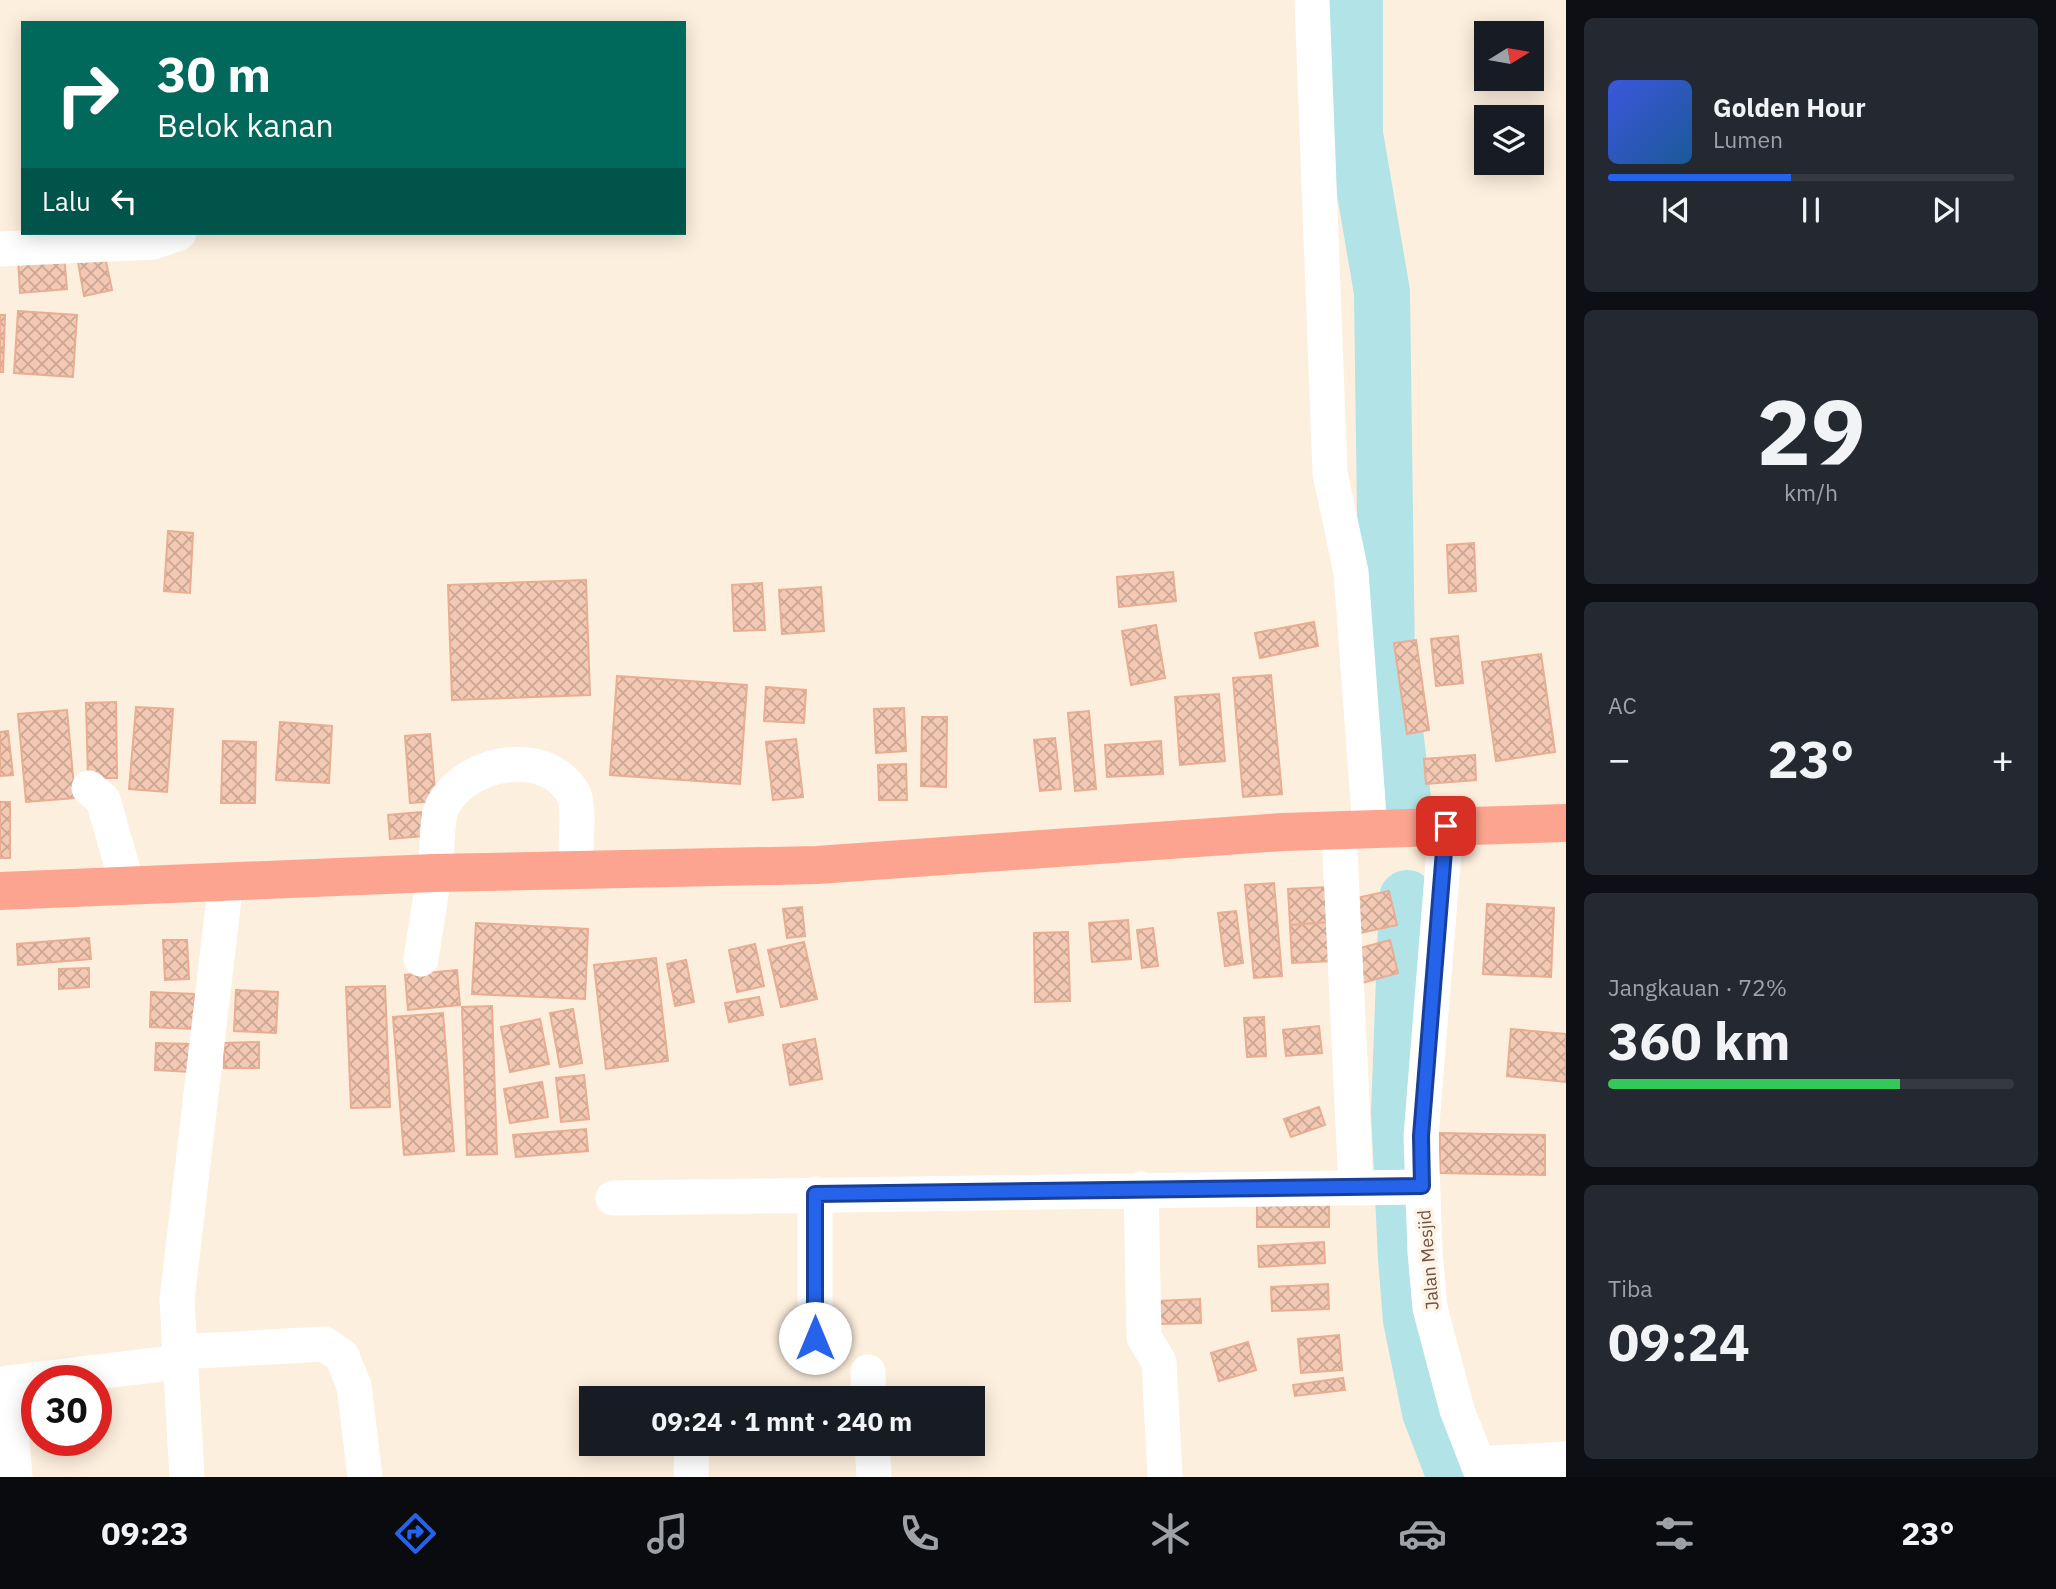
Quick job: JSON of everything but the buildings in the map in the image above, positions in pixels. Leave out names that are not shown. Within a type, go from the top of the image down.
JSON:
[{"type":"highway","points":[[0,891],[434,873],[817,866],[1364,830],[1566,823]]},
{"type":"street","points":[[1312,0],[1331,473],[1351,572],[1364,830],[1362,1186]]},
{"type":"street","points":[[0,249],[154,242],[173,235]]},
{"type":"street","points":[[421,959],[442,806],[460,786],[499,765],[534,765],[558,775],[575,797],[575,870]]},
{"type":"street","points":[[89,788],[103,800],[127,884]]},
{"type":"street","name":"Jalan Mesjid","points":[[1436,827],[1421,1136],[1414,1186],[1430,1308],[1457,1410],[1481,1471]]},
{"type":"street","points":[[187,1477],[177,1300],[226,881]]},
{"type":"street","points":[[613,1198],[1414,1186]]},
{"type":"street","points":[[1141,1189],[1143,1337],[1159,1362],[1165,1477]]},
{"type":"street","points":[[815,1194],[815,1338]]},
{"type":"street","points":[[15,1477],[7,1383],[179,1357],[324,1344],[342,1356],[354,1386],[365,1477]]},
{"type":"street","points":[[691,1477],[692,1456]]},
{"type":"street","points":[[873,1456],[874,1477]]},
{"type":"street","points":[[1481,1471],[1566,1458]]},
{"type":"waterway","points":[[1355,0],[1355,134],[1382,292],[1387,662],[1404,807]]},
{"type":"waterway","points":[[1407,898],[1399,1112],[1411,1320],[1430,1412],[1455,1477]]},
{"type":"route","points":[[815,1338],[815,1194],[1422,1186],[1421,1136],[1446,826]]}]
